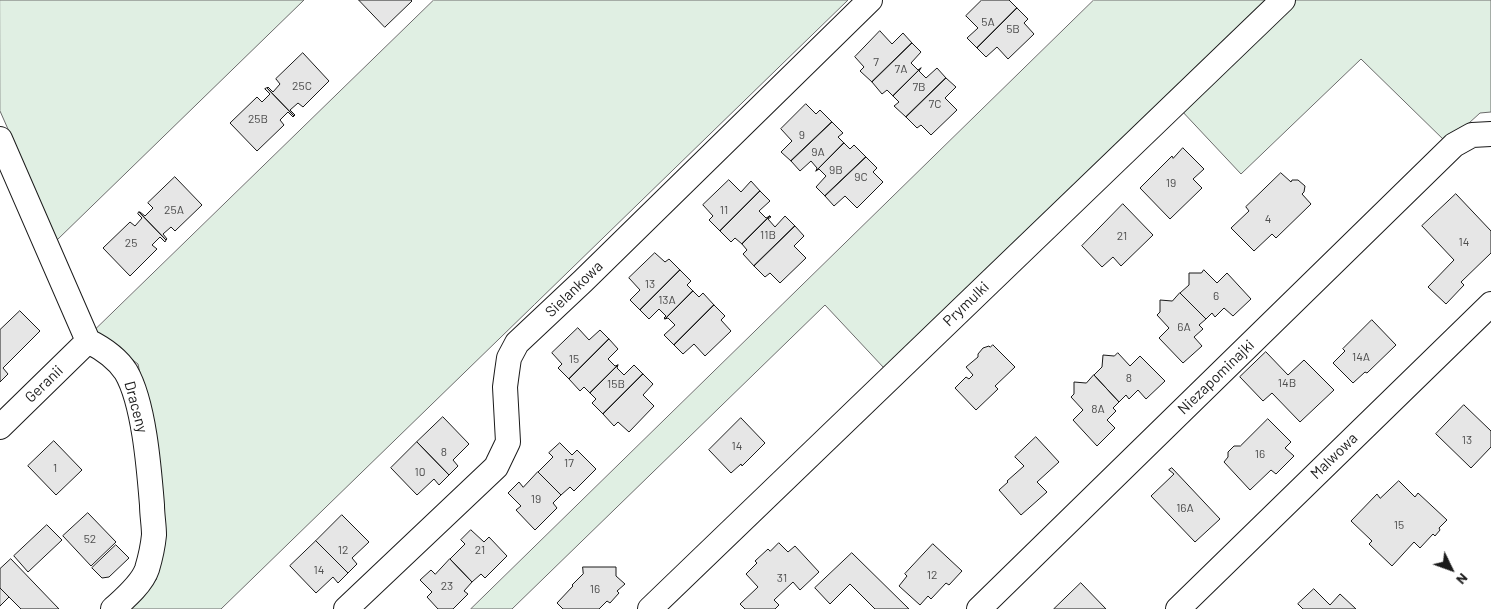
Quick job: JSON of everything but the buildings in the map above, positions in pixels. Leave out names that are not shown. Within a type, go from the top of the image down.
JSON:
[{"type":"street","name":"Sielankowa","points":[[346,609],[496,468],[508,442],[506,379],[509,358],[517,343],[583,281],[870,0]]},
{"type":"street","name":"Prymulki","points":[[650,609],[1283,0]]},
{"type":"street","name":"Niezapominajki","points":[[979,609],[1454,145],[1472,134],[1491,134]]},
{"type":"street","points":[[0,139],[88,341]]},
{"type":"street","name":"Malwowa","points":[[1178,609],[1491,304]]},
{"type":"street","name":"Geranii","points":[[0,427],[88,341]]},
{"type":"street","name":"Draceny","points":[[88,341],[101,348],[118,362],[125,371],[134,390],[142,420],[150,483],[154,536],[147,570],[130,593],[113,609]]},
{"type":"green space","points":[[0,0],[304,0],[57,240],[0,111]]},
{"type":"green space","points":[[434,0],[848,0],[221,609],[124,609],[156,580],[164,545],[150,420],[138,364],[94,331]]},
{"type":"green space","points":[[1094,0],[1267,0],[884,368],[825,305],[512,609],[471,609]]},
{"type":"green space","points":[[1296,0],[1491,0],[1491,112],[1480,113],[1447,143],[1361,59],[1241,174],[1180,109]]}]
